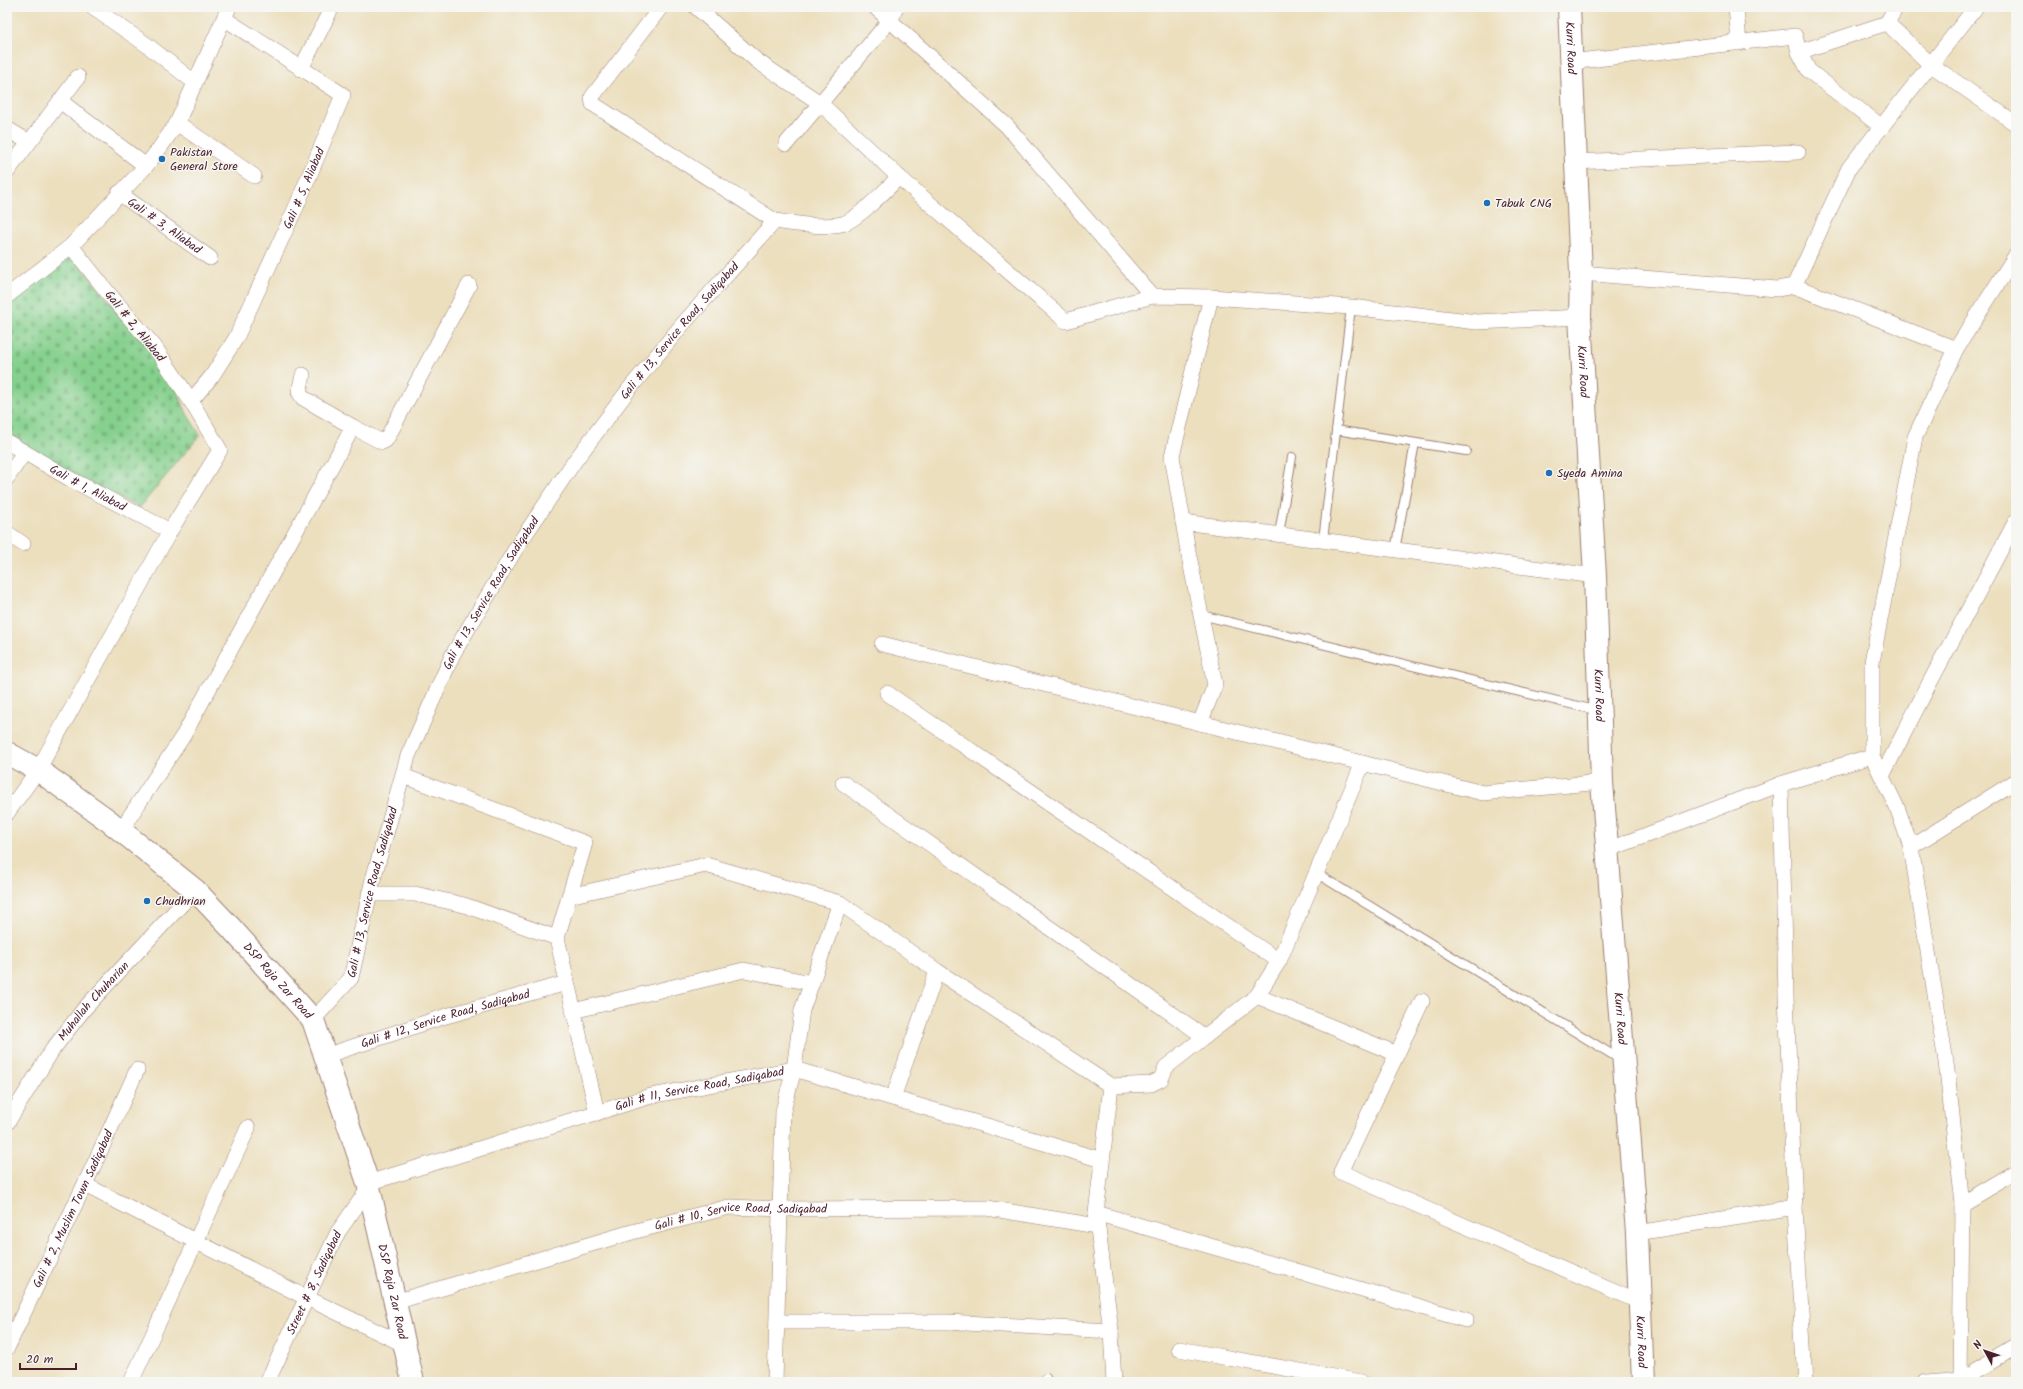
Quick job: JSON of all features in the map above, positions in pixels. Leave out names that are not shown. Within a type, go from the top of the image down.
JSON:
[{"type":"main road","name":"Kurri Road","points":[[1569,7],[1570,62],[1581,273],[1580,317],[1595,576],[1602,782],[1637,1233],[1642,1382]]},
{"type":"main road","name":"DSP Raja Zar Road","points":[[7,754],[38,770],[121,830],[195,890],[238,935],[313,1020],[369,1185],[413,1382]]},
{"type":"street","points":[[92,7],[147,45],[189,78],[196,80]]},
{"type":"street","points":[[301,69],[332,7]]},
{"type":"street","points":[[661,7],[592,97],[593,104],[775,221],[801,225],[844,224],[866,208],[899,177]]},
{"type":"street","points":[[696,7],[757,61],[820,103],[899,177],[1066,321],[1152,296],[1212,297],[1351,307],[1477,322],[1580,317]]},
{"type":"street","points":[[875,7],[893,13],[1007,126],[1152,296]]},
{"type":"street","points":[[1736,7],[1739,44]]},
{"type":"street","points":[[1799,52],[1887,23],[1896,7]]},
{"type":"street","points":[[1794,286],[1850,168],[1976,7]]},
{"type":"street","points":[[7,296],[71,246],[119,193],[146,166],[177,123],[227,13]]},
{"type":"street","name":"Gali # 5, Aliabad","points":[[191,401],[212,376],[236,338],[297,205],[343,95],[301,69],[273,49],[247,35],[227,13]]},
{"type":"street","points":[[786,144],[893,13]]},
{"type":"street","points":[[1887,23],[1930,64],[2016,124]]},
{"type":"street","points":[[1570,62],[1739,44],[1795,36],[1799,52],[1809,72],[1882,127]]},
{"type":"street","points":[[7,172],[78,76]]},
{"type":"street","points":[[60,101],[146,166]]},
{"type":"street","points":[[177,123],[254,176]]},
{"type":"street","points":[[7,129],[29,142]]},
{"type":"street","points":[[1575,162],[1798,152]]},
{"type":"street","name":"Gali # 3, Aliabad","points":[[119,193],[210,258]]},
{"type":"street","name":"Gali # 13, Service Road, Sadiqabad","points":[[313,1020],[350,978],[369,894],[408,756],[453,654],[518,545],[574,462],[630,388],[682,325],[775,221]]},
{"type":"street","name":"Gali # 2, Aliabad","points":[[71,246],[109,294],[154,346],[191,401],[220,450],[170,531]]},
{"type":"street","points":[[1960,1380],[1962,1204],[1946,1062],[1911,847],[1898,810],[1872,756],[1872,662],[1915,437],[1956,348],[2016,255]]},
{"type":"street","points":[[1581,273],[1776,288],[1794,286],[1956,348]]},
{"type":"street","points":[[303,375],[299,392],[303,398],[352,427],[382,442],[386,440],[469,285]]},
{"type":"street","points":[[1200,723],[1216,685],[1183,522],[1172,456],[1212,297]]},
{"type":"street","points":[[121,830],[183,736],[352,427]]},
{"type":"street","name":"Gali # 1, Aliabad","points":[[7,442],[24,453],[170,531]]},
{"type":"street","points":[[7,478],[24,453]]},
{"type":"street","points":[[1882,776],[2016,520]]},
{"type":"street","points":[[1183,522],[1595,576]]},
{"type":"street","points":[[7,813],[38,770],[170,531]]},
{"type":"street","points":[[7,533],[23,544]]},
{"type":"street","points":[[882,644],[1483,793],[1602,782]]},
{"type":"street","points":[[888,693],[1279,962]]},
{"type":"street","points":[[1607,850],[1781,784],[1872,756]]},
{"type":"street","points":[[569,896],[706,865],[840,903],[937,971],[1111,1086],[1151,1084],[1161,1079],[1166,1067],[1257,996],[1279,962],[1363,763]]},
{"type":"street","points":[[403,776],[585,843],[557,938],[597,1113]]},
{"type":"street","points":[[1911,847],[2016,781]]},
{"type":"street","points":[[843,783],[1205,1037]]},
{"type":"street","points":[[1781,784],[1786,996],[1795,1208],[1805,1382]]},
{"type":"street","name":"Muhallah Chuharian","points":[[7,1123],[53,1049],[84,1009],[195,890]]},
{"type":"street","points":[[369,894],[415,894],[464,905],[557,938]]},
{"type":"street","points":[[775,1382],[783,1112],[794,1069],[802,1010],[840,903]]},
{"type":"street","points":[[573,1011],[744,970],[812,984]]},
{"type":"street","points":[[893,1098],[937,971]]},
{"type":"street","name":"Gali # 12, Service Road, Sadiqabad","points":[[324,1056],[446,1016],[567,983]]},
{"type":"street","points":[[1257,996],[1397,1054]]},
{"type":"street","points":[[1422,1001],[1341,1172],[1640,1302]]},
{"type":"street","name":"Gali # 11, Service Road, Sadiqabad","points":[[369,1185],[651,1096],[794,1069],[1102,1160]]},
{"type":"street","name":"Gali # 2, Muslim Town Sadiqabad","points":[[7,1348],[85,1185],[137,1070]]},
{"type":"street","points":[[1111,1086],[1096,1219],[1111,1331],[1114,1382]]},
{"type":"street","points":[[130,1382],[196,1243],[248,1128]]},
{"type":"street","points":[[1962,1204],[2016,1172]]},
{"type":"street","points":[[85,1185],[196,1243],[405,1346]]},
{"type":"street","name":"Street # 8, Sadiqabad","points":[[267,1382],[338,1232],[369,1185]]},
{"type":"street","name":"Gali # 10, Service Road, Sadiqabad","points":[[395,1302],[632,1232],[729,1207],[781,1209],[987,1208],[1096,1219],[1466,1320]]},
{"type":"street","points":[[1637,1233],[1795,1208]]},
{"type":"street","points":[[777,1322],[948,1322],[1111,1331]]},
{"type":"street","points":[[1926,1382],[1960,1380],[2016,1346]]},
{"type":"street","points":[[1178,1349],[1361,1382]]},
{"type":"lane","points":[[1323,540],[1351,307]]},
{"type":"lane","points":[[1336,430],[1466,451]]},
{"type":"lane","points":[[1395,550],[1415,443]]},
{"type":"lane","points":[[1279,534],[1292,457]]},
{"type":"lane","points":[[1201,615],[1600,711]]},
{"type":"lane","points":[[1316,873],[1624,1062]]},
{"type":"green space","points":[[70,253],[171,376],[187,414],[200,435],[139,508],[42,458],[7,436],[7,305]]},
{"type":"place","name":"Pakistan General Store","points":[[162,159]]},
{"type":"place","name":"Tabuk CNG","points":[[1487,203]]},
{"type":"place","name":"Syeda Amina","points":[[1549,473]]},
{"type":"place","name":"Chudhrian","points":[[147,901]]}]
